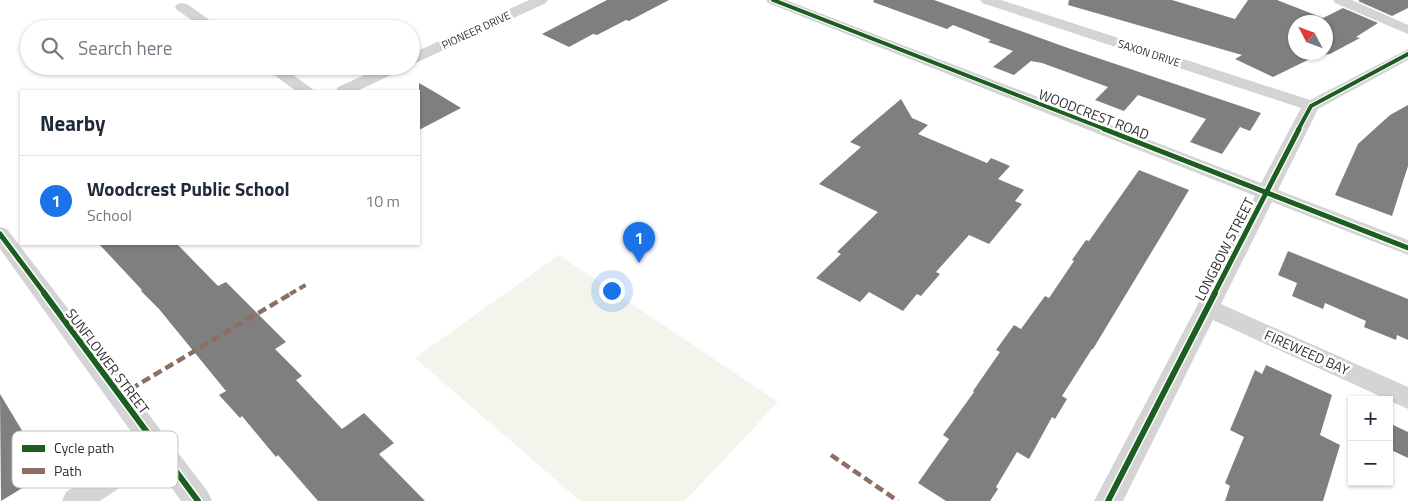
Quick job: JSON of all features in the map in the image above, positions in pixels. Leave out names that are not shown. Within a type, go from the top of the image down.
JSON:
[{"type":"street","points":[[201,0],[182,7],[202,20]]},
{"type":"street","name":"PIONEER DRIVE","points":[[420,56],[542,0]]},
{"type":"street","name":"WOODCREST ROAD","points":[[773,0],[1265,194],[1408,248]]},
{"type":"street","name":"SAXON DRIVE","points":[[987,0],[1311,106]]},
{"type":"street","points":[[1340,0],[1408,30]]},
{"type":"street","points":[[1311,106],[1408,54]]},
{"type":"street","points":[[283,75],[306,90]]},
{"type":"street","points":[[346,90],[379,75]]},
{"type":"street","name":"LONGBOW STREET","points":[[1108,501],[1311,106]]},
{"type":"street","name":"SUNFLOWER STREET","points":[[7,241],[146,431]]},
{"type":"street","name":"FIREWEED BAY","points":[[1207,307],[1408,398]]},
{"type":"street","name":"SUNFLOWER STREET","points":[[178,474],[198,501]]},
{"type":"street","points":[[76,501],[96,488]]},
{"type":"shaded area","points":[[559,255],[778,402],[685,501],[580,501],[415,358]]},
{"type":"building","points":[[607,0],[669,0],[629,21],[626,20],[597,35],[593,34],[569,47],[542,34]]},
{"type":"building","points":[[874,0],[934,0],[1068,48],[1261,113],[1250,131],[1240,127],[1222,154],[1190,142],[1206,119],[1138,95],[1124,111],[1095,100],[1108,87],[1042,63],[1031,61],[1014,75],[993,67],[1013,51],[988,42],[991,40],[953,25],[947,29],[873,2]]},
{"type":"building","points":[[1069,0],[1172,0],[1235,19],[1248,0],[1277,0],[1315,15],[1288,15],[1288,60],[1308,60],[1273,77],[1235,59],[1242,55],[1068,5]]},
{"type":"building","points":[[1408,0],[1408,8],[1392,16],[1358,1]]},
{"type":"building","points":[[1343,8],[1378,23],[1356,37],[1360,38],[1333,52],[1333,15],[1329,15]]},
{"type":"building","points":[[419,83],[461,108],[420,129]]},
{"type":"building","points":[[901,99],[912,118],[928,125],[918,134],[987,163],[991,158],[1010,166],[998,179],[1024,190],[1015,201],[1022,204],[989,244],[969,235],[936,272],[940,274],[921,296],[917,294],[903,311],[869,292],[860,302],[816,278],[841,254],[837,252],[878,212],[819,184],[861,147],[850,142]]},
{"type":"building","points":[[1408,105],[1408,166],[1392,216],[1335,195],[1358,144],[1390,115]]},
{"type":"building","points":[[1139,170],[1189,190],[1093,349],[1062,396],[1067,399],[1055,419],[1052,417],[1029,459],[1017,452],[996,487],[998,489],[990,501],[946,501],[918,483],[949,439],[943,435],[1000,352],[996,350],[1014,325],[1021,329],[1045,296],[1049,298],[1086,240],[1089,241]]},
{"type":"building","points":[[100,245],[178,245],[218,286],[226,282],[286,342],[275,349],[302,376],[296,380],[342,429],[364,413],[394,443],[379,454],[425,501],[318,501],[278,455],[276,457],[242,416],[240,418],[219,395],[226,391],[142,290]]},
{"type":"building","points":[[1288,251],[1408,299],[1408,340],[1397,335],[1396,340],[1364,327],[1366,321],[1325,303],[1323,309],[1292,296],[1297,283],[1278,275]]},
{"type":"building","points":[[1266,365],[1332,395],[1320,435],[1340,445],[1323,501],[1225,501],[1230,486],[1225,483],[1244,437],[1230,430],[1255,370],[1262,374]]},
{"type":"building","points":[[0,394],[22,431],[12,431],[12,488],[22,488],[1,501]]},
{"type":"building","points":[[1393,425],[1408,432],[1408,458],[1393,451]]},
{"type":"marked path","points":[[119,396],[309,283]]},
{"type":"marked path","points":[[831,455],[898,501]]},
{"type":"cycle path","points":[[773,0],[1408,248]]},
{"type":"cycle path","points":[[1108,501],[1311,106],[1408,54]]},
{"type":"cycle path","points":[[0,234],[146,431]]},
{"type":"cycle path","points":[[178,474],[198,501]]},
{"type":"place","name":"Woodcrest Public School","points":[[639,263]]}]
